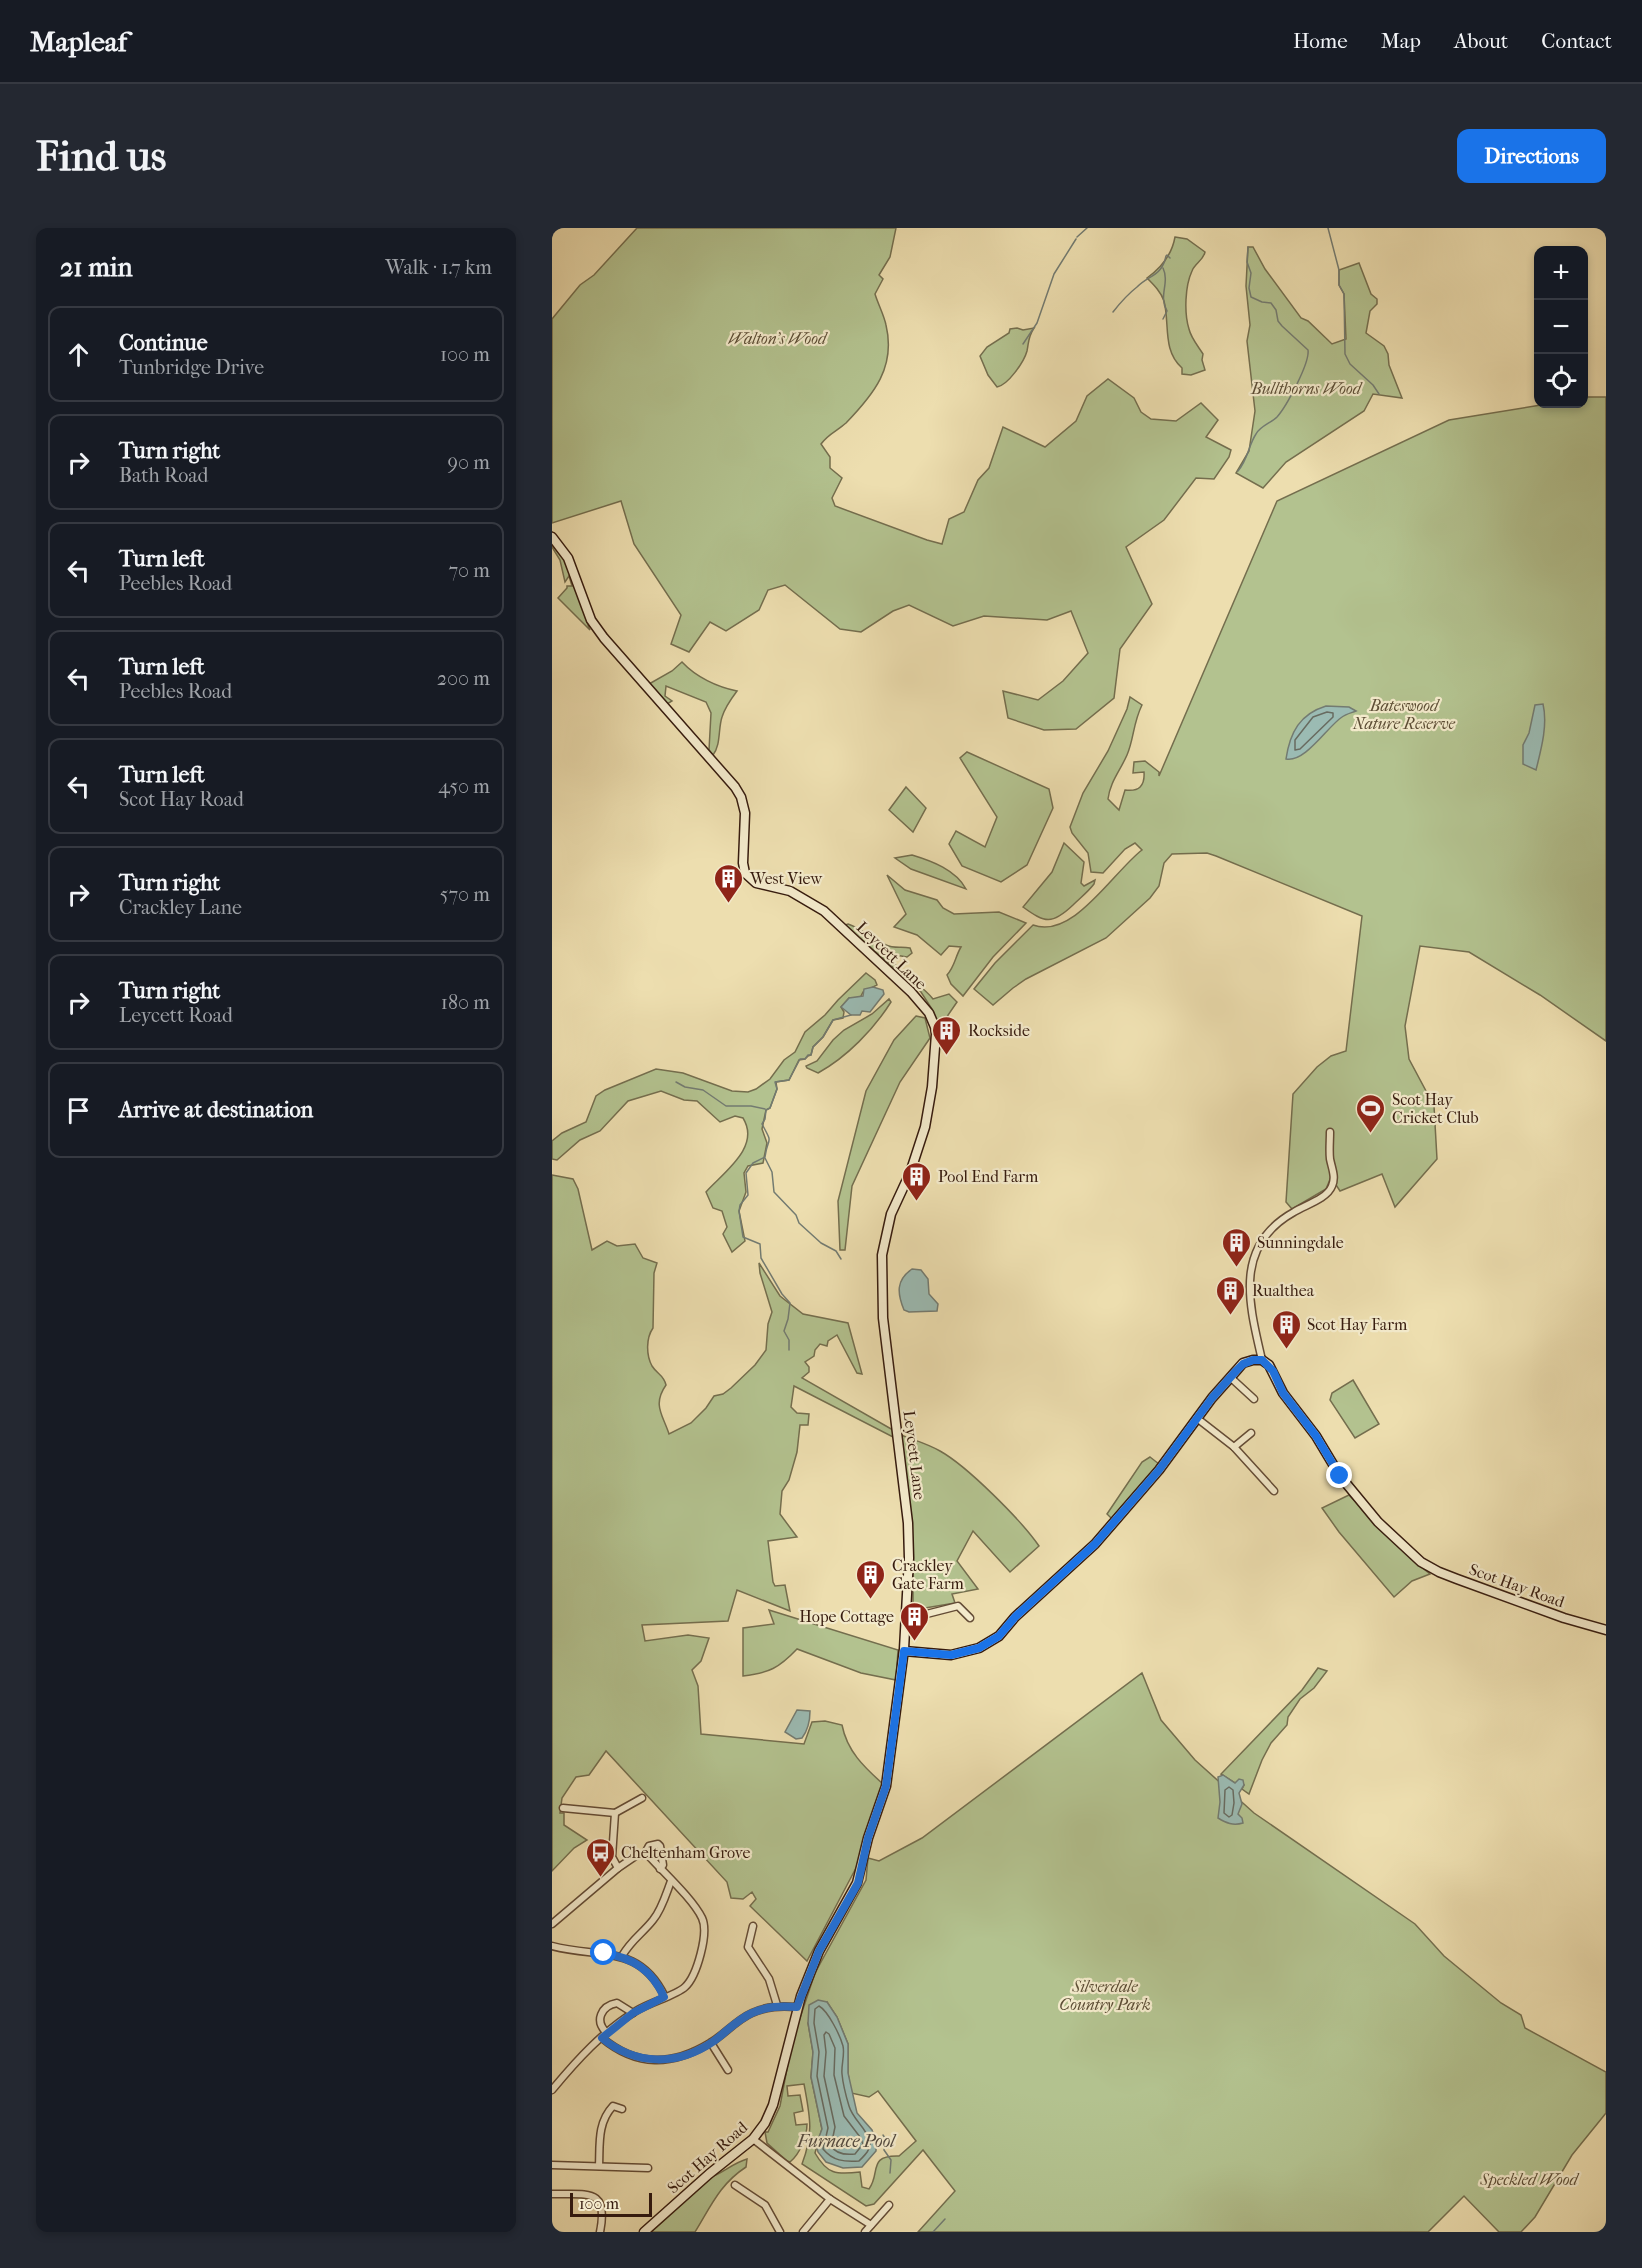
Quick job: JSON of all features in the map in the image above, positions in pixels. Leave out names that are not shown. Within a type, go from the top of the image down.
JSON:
[{"type":"street","name":"Leycett Lane","points":[[552,537],[568,558],[591,620],[738,792],[745,813],[743,863],[745,873],[756,883],[790,891],[824,911],[911,992],[929,1013],[935,1027],[933,1077],[925,1126],[910,1173],[891,1214],[882,1255],[883,1318],[908,1523],[907,1619],[904,1650]]},
{"type":"street","points":[[904,1650],[951,1655],[979,1648],[999,1636],[1015,1617],[1095,1544],[1159,1470],[1230,1377],[1243,1364],[1253,1360],[1265,1363],[1249,1292],[1251,1266],[1258,1246],[1266,1233],[1293,1212],[1331,1190],[1334,1177],[1330,1158],[1330,1132]]},
{"type":"street","name":"Scot Hay Road","points":[[1265,1363],[1346,1484],[1378,1522],[1421,1562],[1457,1579],[1564,1618],[1606,1630]]},
{"type":"street","points":[[1230,1377],[1254,1399]]},
{"type":"street","points":[[1197,1419],[1234,1447],[1274,1491]]},
{"type":"street","points":[[1234,1447],[1251,1433]]},
{"type":"street","points":[[907,1619],[958,1606],[970,1618]]},
{"type":"street","name":"Scot Hay Road","points":[[644,2232],[709,2174],[753,2139],[765,2123],[773,2105],[797,2007],[819,1951],[858,1883],[868,1838],[886,1786],[904,1650]]},
{"type":"street","points":[[563,1809],[615,1813],[642,1798]]},
{"type":"street","points":[[615,1813],[612,1857],[618,1868]]},
{"type":"street","points":[[646,1855],[649,1846],[658,1844],[663,1865],[660,1869]]},
{"type":"street","points":[[552,1924],[618,1868],[637,1856],[646,1855]]},
{"type":"street","points":[[552,2090],[578,2060],[604,2036],[633,2013],[664,1997],[677,1994],[693,1978],[704,1932],[703,1921],[697,1909],[646,1855]]},
{"type":"street","points":[[622,1956],[631,1941],[654,1920],[663,1904],[671,1881]]},
{"type":"street","points":[[753,1926],[748,1947],[769,1979],[777,2005]]},
{"type":"street","points":[[552,1946],[580,1952],[622,1956],[652,1975],[664,1997]]},
{"type":"street","points":[[633,2013],[617,2003],[608,2005],[601,2012],[600,2019],[604,2036],[614,2048],[650,2061],[678,2059],[711,2043],[750,2013],[777,2005],[797,2007]]},
{"type":"street","points":[[711,2043],[728,2070]]},
{"type":"street","points":[[599,2166],[603,2120],[613,2106],[622,2109]]},
{"type":"street","points":[[753,2139],[830,2199],[871,2225]]},
{"type":"street","points":[[552,2165],[648,2168]]},
{"type":"street","points":[[735,2185],[765,2205],[780,2232]]},
{"type":"street","points":[[552,2194],[588,2195],[597,2198],[603,2214],[600,2232]]},
{"type":"street","points":[[803,2232],[830,2199]]},
{"type":"street","points":[[865,2232],[889,2205]]},
{"type":"green space","name":"Walton's Wood","points":[[637,228],[896,228],[890,257],[879,275],[883,279],[875,294],[885,321],[888,340],[885,367],[874,390],[865,401],[846,423],[821,444],[830,457],[830,468],[842,478],[832,498],[835,506],[927,540],[942,544],[949,519],[964,512],[978,480],[989,468],[1003,427],[1045,447],[1076,421],[1087,396],[1108,379],[1134,398],[1141,412],[1151,419],[1176,421],[1201,403],[1218,420],[1206,437],[1231,450],[1229,457],[1214,479],[1196,478],[1164,520],[1126,547],[1152,604],[1120,649],[1114,698],[1076,729],[1044,730],[1008,718],[1003,691],[1038,700],[1063,681],[1088,653],[1071,611],[1047,620],[984,616],[953,626],[909,605],[893,611],[861,632],[840,629],[785,585],[768,590],[759,610],[726,631],[710,622],[689,652],[671,644],[681,615],[634,544],[621,501],[552,523],[552,319],[580,285],[594,275]]},
{"type":"green space","points":[[1175,237],[1187,239],[1205,252],[1192,271],[1187,292],[1187,323],[1191,336],[1203,354],[1205,370],[1191,375],[1182,374],[1182,368],[1172,353],[1164,301],[1147,278],[1165,260]]},
{"type":"green space","name":"Bullthorns Wood","points":[[1248,247],[1253,247],[1265,269],[1301,318],[1308,321],[1332,344],[1346,339],[1344,294],[1339,285],[1339,270],[1359,263],[1371,294],[1377,299],[1377,304],[1370,311],[1366,333],[1384,346],[1402,398],[1373,394],[1364,411],[1286,462],[1263,488],[1236,473],[1249,451],[1255,411],[1247,341],[1250,325],[1246,286]]},
{"type":"green space","points":[[1034,328],[1019,367],[1011,378],[997,387],[988,375],[980,356],[987,347],[1009,333],[1010,329],[1023,330]]},
{"type":"green space","name":"Bateswood Nature Reserve","points":[[1588,397],[1606,397],[1606,1041],[1540,995],[1469,952],[1420,946],[1405,1026],[1409,1059],[1434,1106],[1437,1159],[1395,1207],[1382,1174],[1340,1191],[1331,1177],[1326,1189],[1292,1209],[1286,1202],[1293,1094],[1317,1067],[1331,1056],[1346,1051],[1362,916],[1207,853],[1172,854],[1164,863],[1159,886],[1150,898],[1106,938],[1026,979],[993,1005],[974,989],[995,963],[1033,925],[1048,927],[1063,923],[1077,914],[1142,850],[1135,843],[1125,849],[1103,873],[1091,872],[1088,853],[1070,827],[1083,793],[1108,751],[1130,697],[1142,705],[1129,749],[1113,782],[1108,799],[1119,810],[1125,790],[1140,787],[1144,772],[1133,773],[1134,762],[1145,761],[1159,772],[1159,776],[1277,501],[1449,420],[1534,406],[1534,408],[1588,408]]},
{"type":"green space","points":[[552,532],[571,557],[595,618],[588,625],[590,630],[558,598],[567,586],[572,586],[569,576],[565,582],[560,560],[552,547]]},
{"type":"green space","points":[[682,662],[707,681],[737,691],[723,713],[717,747],[713,755],[709,750],[711,713],[706,702],[666,686],[665,696],[672,701],[667,704],[649,684],[672,671]]},
{"type":"green space","points":[[967,752],[1049,789],[1053,808],[1027,865],[1001,882],[962,866],[949,844],[956,831],[985,847],[997,817],[960,758]]},
{"type":"green space","points":[[906,787],[926,808],[913,832],[889,810]]},
{"type":"green space","points":[[1064,843],[1084,862],[1081,883],[1084,886],[1095,880],[1094,884],[1059,916],[1054,919],[1043,919],[1023,907],[1052,872]]},
{"type":"green space","points":[[912,855],[950,871],[966,889],[911,869],[895,858]]},
{"type":"green space","points":[[887,875],[905,890],[937,900],[943,908],[954,914],[999,912],[1026,923],[993,957],[963,996],[951,984],[947,975],[961,947],[949,946],[941,955],[917,935],[894,927],[906,914]]},
{"type":"green space","points":[[848,924],[886,945],[910,948],[912,953],[907,957],[889,954],[897,967],[933,999],[949,994],[957,1002],[944,1021],[935,1022],[932,1009],[921,992],[845,925]]},
{"type":"green space","points":[[866,973],[875,980],[877,985],[863,992],[860,998],[849,998],[841,1007],[844,1012],[843,1018],[833,1020],[823,1037],[813,1047],[811,1055],[799,1060],[789,1080],[776,1082],[777,1089],[770,1108],[766,1110],[762,1129],[767,1143],[763,1163],[748,1166],[744,1173],[746,1192],[739,1211],[745,1241],[732,1252],[723,1234],[727,1227],[722,1211],[713,1208],[706,1192],[744,1149],[747,1129],[743,1118],[735,1116],[720,1122],[697,1101],[684,1100],[661,1091],[628,1101],[600,1131],[580,1140],[557,1160],[552,1159],[552,1141],[562,1133],[586,1122],[596,1096],[656,1069],[683,1073],[732,1091],[748,1092],[756,1089],[770,1079],[784,1060],[795,1052],[805,1032]]},
{"type":"green space","points":[[889,999],[891,1002],[876,1022],[849,1051],[818,1073],[807,1068],[806,1066],[817,1061],[844,1030],[872,1014]]},
{"type":"green space","points":[[916,1016],[925,1018],[930,1038],[900,1082],[852,1186],[845,1250],[840,1250],[838,1201],[866,1091],[894,1040]]},
{"type":"green space","points":[[552,1175],[573,1179],[578,1189],[592,1250],[607,1241],[617,1246],[635,1244],[643,1258],[657,1263],[654,1273],[653,1328],[649,1337],[648,1352],[652,1366],[664,1379],[666,1385],[659,1404],[669,1434],[691,1423],[714,1396],[723,1394],[731,1388],[755,1365],[766,1350],[768,1324],[772,1312],[759,1263],[780,1296],[803,1314],[848,1323],[862,1374],[857,1373],[837,1335],[828,1341],[827,1346],[820,1344],[814,1356],[805,1362],[809,1367],[809,1372],[802,1378],[893,1430],[893,1437],[794,1386],[791,1407],[797,1413],[809,1414],[808,1425],[800,1425],[797,1452],[789,1480],[782,1491],[780,1514],[797,1537],[768,1541],[773,1582],[775,1586],[785,1585],[790,1611],[737,1590],[728,1621],[642,1625],[645,1641],[688,1635],[709,1638],[701,1661],[692,1670],[698,1686],[701,1734],[804,1744],[812,1722],[825,1721],[842,1725],[852,1751],[883,1784],[857,1866],[807,1961],[750,1906],[756,1899],[752,1892],[743,1899],[731,1898],[727,1882],[606,1751],[589,1775],[576,1777],[562,1798],[560,1813],[564,1813],[564,1825],[587,1840],[574,1848],[552,1871]]},
{"type":"green space","points":[[1353,1380],[1379,1424],[1355,1438],[1330,1400],[1332,1393]]},
{"type":"green space","points":[[901,1435],[926,1444],[951,1458],[1007,1508],[1039,1546],[1010,1572],[973,1531],[957,1561],[978,1589],[952,1594],[955,1603],[913,1610],[913,1543]]},
{"type":"green space","points":[[1150,1457],[1159,1464],[1113,1520],[1107,1514],[1142,1462]]},
{"type":"green space","points":[[1349,1495],[1430,1574],[1412,1581],[1394,1597],[1339,1532],[1322,1508]]},
{"type":"green space","points":[[769,1610],[898,1650],[896,1680],[861,1673],[797,1649],[785,1661],[773,1668],[743,1676],[743,1628],[774,1624]]},
{"type":"green space","points":[[1318,1668],[1327,1671],[1314,1688],[1300,1699],[1288,1717],[1287,1725],[1271,1743],[1249,1794],[1242,1789],[1244,1785],[1235,1783],[1221,1774],[1302,1690]]},
{"type":"green space","name":"Silverdale Country Park","points":[[1142,1673],[1161,1720],[1195,1760],[1254,1813],[1415,1924],[1444,1956],[1501,2003],[1521,2015],[1525,2028],[1606,2072],[1606,2113],[1572,2155],[1535,2217],[1521,2232],[1499,2232],[1464,2196],[1428,2232],[918,2232],[955,2191],[923,2150],[874,2204],[866,2206],[802,2164],[810,2124],[804,2084],[787,2086],[788,2096],[800,2095],[803,2111],[794,2113],[796,2125],[807,2124],[802,2144],[790,2162],[767,2143],[765,2132],[768,2132],[780,2106],[792,2042],[815,1973],[866,1880],[868,1858],[879,1861],[922,1838]],"holes":[[[827,2002],[837,2017],[848,2044],[851,2093],[869,2097],[878,2091],[916,2141],[899,2156],[882,2158],[876,2166],[869,2189],[862,2187],[860,2172],[833,2172],[819,2160],[815,2153],[822,2129],[811,2077],[813,2052],[808,2023]]]},
{"type":"green space","points":[[747,2159],[746,2167],[723,2188],[695,2232],[651,2232],[709,2178]]},
{"type":"water","points":[[1543,704],[1544,729],[1536,770],[1523,764],[1523,745],[1529,733],[1535,705]]},
{"type":"water","points":[[1326,706],[1349,707],[1356,711],[1342,717],[1301,756],[1286,759],[1290,740],[1298,725],[1309,714]]},
{"type":"water","points":[[873,987],[883,990],[884,994],[870,1012],[862,1011],[860,1015],[851,1015],[841,1007],[849,998],[863,996],[864,989]]},
{"type":"water","points":[[912,1269],[921,1270],[928,1279],[929,1294],[938,1304],[937,1311],[909,1312],[904,1310],[899,1287],[903,1278]]},
{"type":"water","points":[[797,1710],[810,1711],[810,1715],[804,1735],[796,1739],[785,1732]]},
{"type":"water","points":[[1223,1775],[1235,1783],[1239,1779],[1243,1780],[1244,1785],[1239,1793],[1242,1804],[1238,1814],[1243,1823],[1230,1823],[1218,1818],[1220,1802],[1218,1777]]},
{"type":"water","name":"Furnace Pool","points":[[818,2000],[827,2002],[837,2017],[848,2044],[848,2073],[857,2113],[872,2130],[876,2142],[876,2151],[862,2167],[843,2168],[826,2162],[818,2152],[816,2145],[822,2129],[811,2077],[813,2052],[808,2023],[809,2005]]},
{"type":"waterway","points":[[1077,237],[1087,228]]},
{"type":"waterway","points":[[1328,228],[1339,270],[1339,285],[1344,294],[1345,354],[1350,364],[1373,385],[1379,394]]},
{"type":"waterway","points":[[1023,344],[1037,323],[1054,274],[1076,239]]},
{"type":"waterway","points":[[1238,471],[1258,431],[1277,417],[1286,404],[1297,385],[1308,356],[1308,350],[1278,321],[1276,310],[1271,303],[1251,297],[1249,288],[1251,273],[1247,262],[1248,247]]},
{"type":"waterway","points":[[1113,312],[1130,293],[1161,268],[1167,255],[1170,258]]},
{"type":"waterway","points":[[1163,268],[1165,274],[1164,300],[1167,311],[1163,319]]},
{"type":"waterway","points":[[789,1350],[789,1340],[784,1331],[790,1303],[782,1294],[761,1258],[760,1244],[743,1237],[740,1205],[748,1195],[746,1173],[753,1163],[765,1157],[769,1138],[762,1124],[766,1110],[770,1108],[777,1089],[775,1082],[789,1080],[800,1059],[811,1055],[813,1047],[823,1037],[833,1020],[851,1015]]},
{"type":"waterway","points":[[676,1082],[685,1087],[703,1090],[726,1106],[751,1106],[765,1109]]},
{"type":"waterway","points":[[765,1158],[772,1172],[774,1192],[796,1215],[799,1223],[821,1243],[836,1251],[841,1259]]},
{"type":"waterway","points":[[883,2135],[884,2150],[891,2160],[890,2173]]},
{"type":"waterway","points":[[933,2232],[945,2219]]},
{"type":"place","name":"West View","points":[[729,904]]},
{"type":"place","name":"Rockside","points":[[947,1056]]},
{"type":"place","name":"Scot Hay Cricket Club","points":[[1371,1134]]},
{"type":"place","name":"Pool End Farm","points":[[917,1202]]},
{"type":"place","name":"Sunningdale","points":[[1236,1268]]},
{"type":"place","name":"Rualthea","points":[[1231,1316]]},
{"type":"place","name":"Scot Hay Farm","points":[[1286,1350]]},
{"type":"place","name":"Crackley Gate Farm","points":[[871,1600]]},
{"type":"place","name":"Hope Cottage","points":[[915,1642]]},
{"type":"place","name":"Cheltenham Grove","points":[[600,1878]]},
{"type":"route","points":[[604,1953],[622,1956],[646,1970],[659,1985],[664,1997],[633,2013],[602,2038],[614,2048],[650,2061],[678,2059],[711,2043],[750,2013],[777,2005],[797,2007],[819,1951],[858,1883],[868,1838],[886,1786],[904,1651],[951,1655],[979,1648],[999,1636],[1015,1617],[1095,1544],[1125,1511],[1183,1440],[1212,1398],[1243,1364],[1253,1360],[1262,1360],[1269,1365],[1283,1393],[1316,1436],[1340,1476]]},
{"type":"park label","name":"Speckled Wood","points":[[1529,2179]]}]
